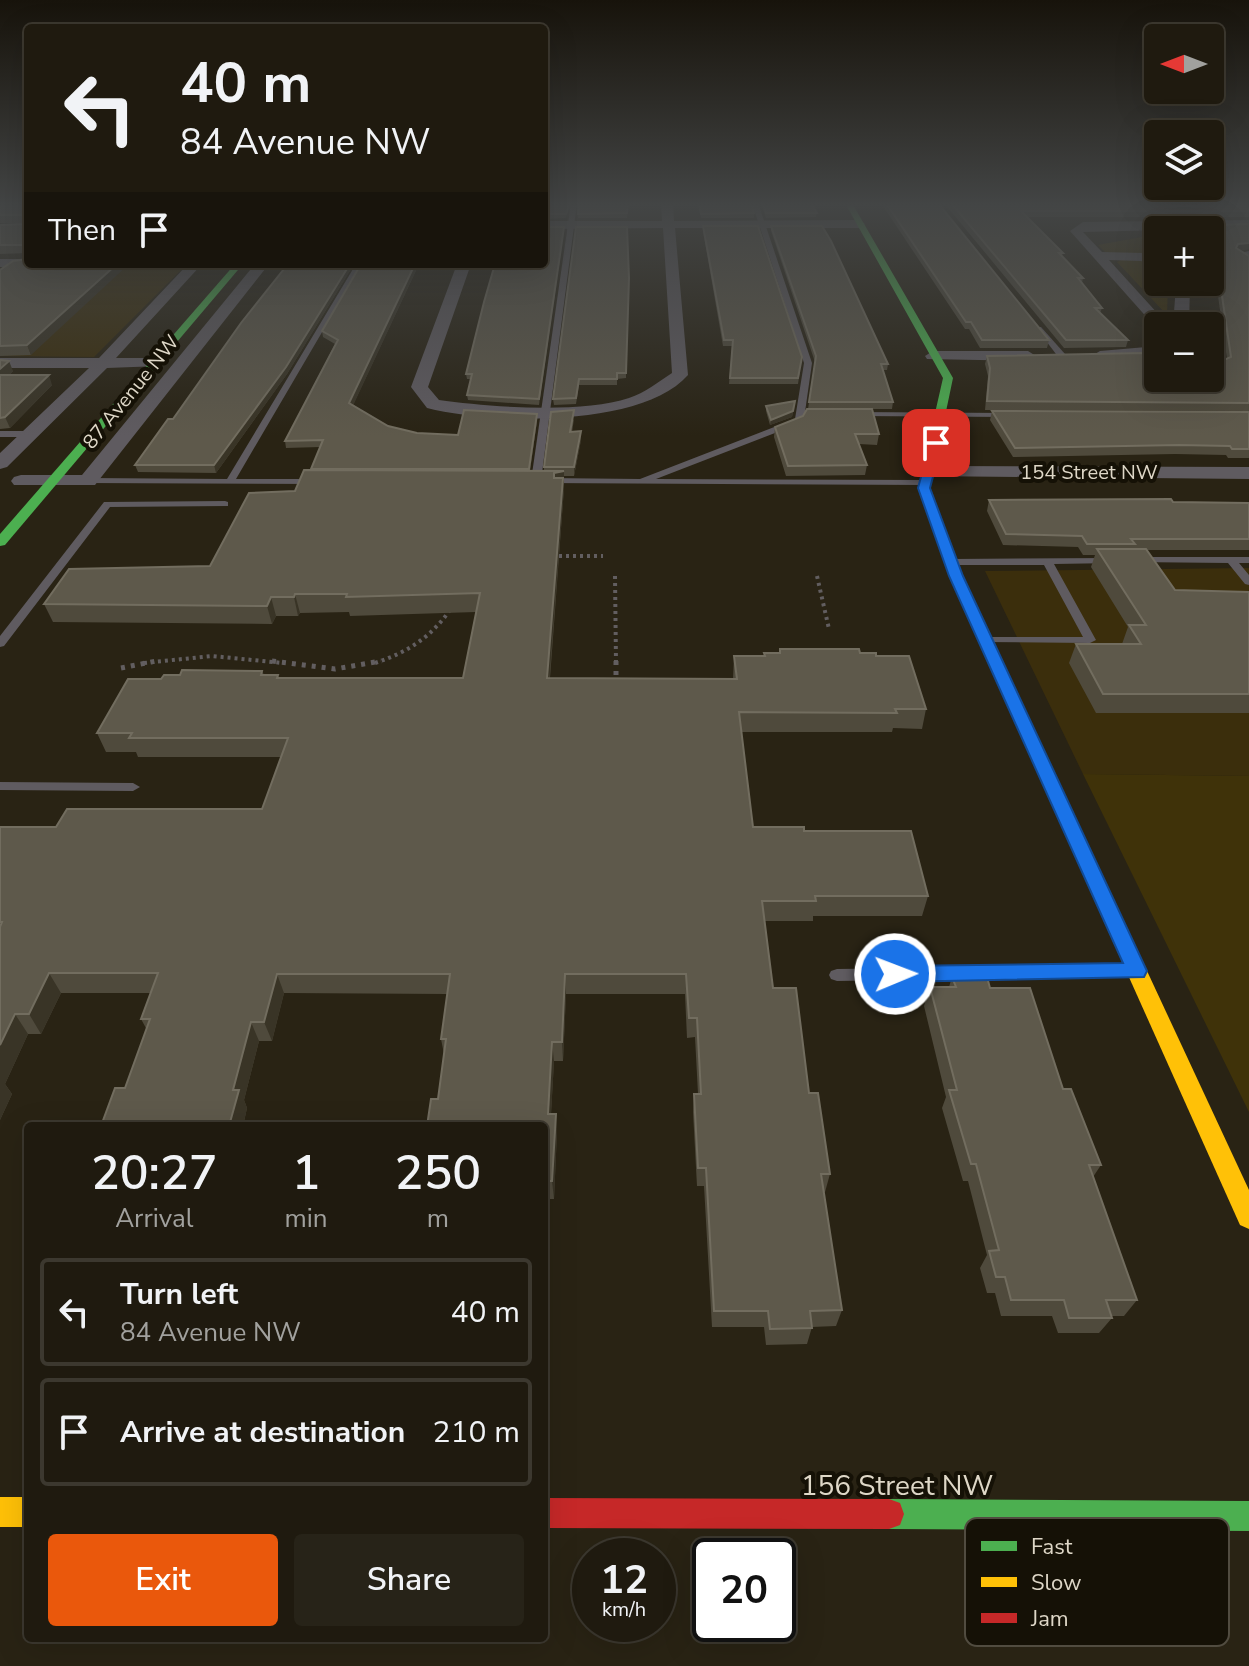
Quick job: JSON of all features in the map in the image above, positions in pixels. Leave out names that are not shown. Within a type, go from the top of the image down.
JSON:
[{"type":"street","name":"87 Avenue NW","points":[[0,463],[103,363],[179,281]]},
{"type":"street","name":"87 Avenue NW","points":[[110,384],[205,281]]},
{"type":"street","name":"87 Avenue NW","points":[[0,542],[225,281]]},
{"type":"street","name":"87 Avenue NW","points":[[16,487],[51,481],[88,481],[249,281]]},
{"type":"street","points":[[458,281],[419,387],[433,404],[462,410],[600,408],[636,402],[680,375],[674,281]]},
{"type":"street","points":[[891,281],[948,378],[943,415],[924,488],[952,562],[1249,1217]]},
{"type":"street","points":[[1122,281],[1149,312]]},
{"type":"street","points":[[933,356],[1121,356],[1144,353]]},
{"type":"street","points":[[0,363],[154,363]]},
{"type":"street","name":"87 Avenue NW","points":[[16,487],[41,459]]},
{"type":"street","name":"154 Street NW","points":[[928,478],[1249,473]]},
{"type":"street","points":[[0,1512],[24,1512]]},
{"type":"street","name":"156 Street NW","points":[[548,1513],[1249,1516]]},
{"type":"lane","points":[[230,482],[349,281]]},
{"type":"lane","points":[[536,481],[563,281]]},
{"type":"lane","points":[[641,482],[798,421],[808,363],[781,281]]},
{"type":"lane","points":[[1033,321],[1062,356]]},
{"type":"lane","points":[[801,414],[832,414]]},
{"type":"lane","points":[[848,414],[1019,415]]},
{"type":"lane","points":[[0,434],[31,434]]},
{"type":"lane","points":[[521,481],[928,478]]},
{"type":"lane","points":[[88,481],[322,482]]},
{"type":"lane","points":[[0,644],[107,504],[225,504]]},
{"type":"lane","points":[[1231,560],[1249,582]]},
{"type":"lane","points":[[952,562],[1249,560]]},
{"type":"lane","points":[[986,640],[1090,640],[1047,561]]},
{"type":"lane","points":[[0,786],[133,787]]},
{"type":"lane","points":[[837,975],[1137,971]]},
{"type":"path","points":[[540,556],[603,556]]},
{"type":"path","points":[[615,576],[617,698]]},
{"type":"path","points":[[817,576],[829,629]]},
{"type":"path","points":[[121,668],[152,661],[241,657],[318,669],[372,664],[419,646],[451,610],[454,596]]},
{"type":"shaded area","points":[[0,281],[170,281],[94,357],[0,356]]},
{"type":"shaded area","points":[[1135,281],[1144,281],[1144,291]]},
{"type":"shaded area","points":[[1149,296],[1168,296],[1167,312],[1164,312]]},
{"type":"shaded area","points":[[1249,568],[1249,776],[1083,774],[985,571]]},
{"type":"shaded area","points":[[1083,774],[1249,776],[1249,1112]]},
{"type":"building","points":[[0,281],[98,281],[27,345],[0,346]]},
{"type":"building","points":[[275,281],[340,281],[286,367],[214,465],[135,465],[168,419],[173,419]]},
{"type":"building","points":[[351,281],[407,281],[349,403],[388,426],[417,433],[458,435],[464,410],[537,414],[529,469],[311,469],[323,440],[285,441],[338,340],[322,331]]},
{"type":"building","points":[[490,281],[556,281],[539,399],[467,395],[472,374],[466,374]]},
{"type":"building","points":[[569,281],[629,281],[626,373],[617,373],[617,379],[579,379],[576,398],[553,399]]},
{"type":"building","points":[[713,281],[776,281],[802,357],[798,378],[730,378],[733,340],[724,340]]},
{"type":"building","points":[[790,281],[849,281],[888,364],[881,364],[893,402],[809,402],[816,356]]},
{"type":"building","points":[[938,281],[1001,281],[1049,340],[982,340],[971,322],[966,322]]},
{"type":"building","points":[[1016,281],[1080,281],[1102,308],[1095,308],[1128,340],[1066,340]]},
{"type":"building","points":[[1224,281],[1249,281],[1249,403],[987,401],[990,368],[987,356],[1143,353],[1144,392],[1224,392],[1224,360],[1231,357],[1222,296]]},
{"type":"building","points":[[0,360],[9,361],[0,369]]},
{"type":"building","points":[[0,375],[49,375],[5,417],[0,418]]},
{"type":"building","points":[[795,401],[793,411],[771,420],[766,406]]},
{"type":"building","points":[[807,409],[872,409],[879,434],[855,434],[867,465],[788,466],[775,427],[803,416]]},
{"type":"building","points":[[574,410],[570,432],[581,431],[574,467],[544,467],[551,412]]},
{"type":"building","points":[[992,411],[1249,412],[1249,449],[1179,445],[1015,448]]},
{"type":"building","points":[[304,470],[564,471],[554,473],[554,478],[563,478],[547,678],[737,679],[734,656],[765,656],[764,653],[780,653],[780,649],[859,649],[860,653],[876,653],[876,656],[909,656],[926,709],[895,709],[897,713],[739,712],[753,827],[804,827],[804,831],[911,831],[928,896],[815,896],[816,901],[762,901],[773,988],[796,988],[809,1093],[818,1093],[830,1174],[821,1174],[842,1310],[810,1311],[812,1328],[770,1329],[768,1311],[714,1311],[706,1168],[698,1168],[694,1094],[701,1094],[697,1018],[689,1018],[686,974],[565,974],[562,1042],[552,1042],[548,1114],[556,1114],[552,1181],[548,1181],[548,1122],[428,1122],[431,1099],[438,1099],[446,1039],[441,1039],[450,974],[277,974],[264,1022],[251,1022],[233,1090],[239,1090],[230,1122],[102,1122],[115,1088],[125,1088],[150,1019],[141,1019],[158,973],[49,973],[29,1014],[15,1014],[0,1045],[0,827],[56,827],[67,809],[262,809],[288,738],[129,738],[132,733],[97,733],[128,679],[161,679],[164,675],[180,675],[182,670],[262,671],[261,675],[278,675],[277,678],[463,678],[480,593],[346,597],[347,594],[295,594],[294,597],[271,597],[267,606],[44,604],[69,569],[210,566],[249,493],[295,491]]},
{"type":"building","points":[[1171,499],[1173,502],[1249,503],[1249,539],[1131,539],[1135,544],[1087,544],[1082,536],[1006,534],[989,500]]},
{"type":"building","points":[[1097,549],[1146,549],[1175,590],[1249,592],[1249,694],[1103,694],[1076,644],[1141,644],[1129,625],[1146,625]]},
{"type":"building","points":[[952,977],[987,977],[990,988],[1030,988],[1063,1089],[1071,1089],[1101,1165],[1089,1165],[1137,1300],[1106,1300],[1112,1318],[1069,1318],[1064,1300],[1011,1300],[1005,1277],[996,1277],[989,1251],[999,1250],[976,1164],[971,1164],[949,1090],[957,1090],[930,987],[956,987]]},
{"type":"traffic: fast","points":[[0,542],[225,281]]},
{"type":"traffic: fast","points":[[892,281],[948,378],[924,488],[956,576],[1064,812]]},
{"type":"traffic: fast","points":[[889,1514],[1249,1516]]},
{"type":"traffic: slow","points":[[1064,812],[1249,1217]]},
{"type":"traffic: slow","points":[[0,1512],[24,1512]]},
{"type":"traffic: jam","points":[[548,1513],[889,1514]]},
{"type":"route","points":[[895,974],[1137,971],[956,576],[924,488],[936,443]]}]
